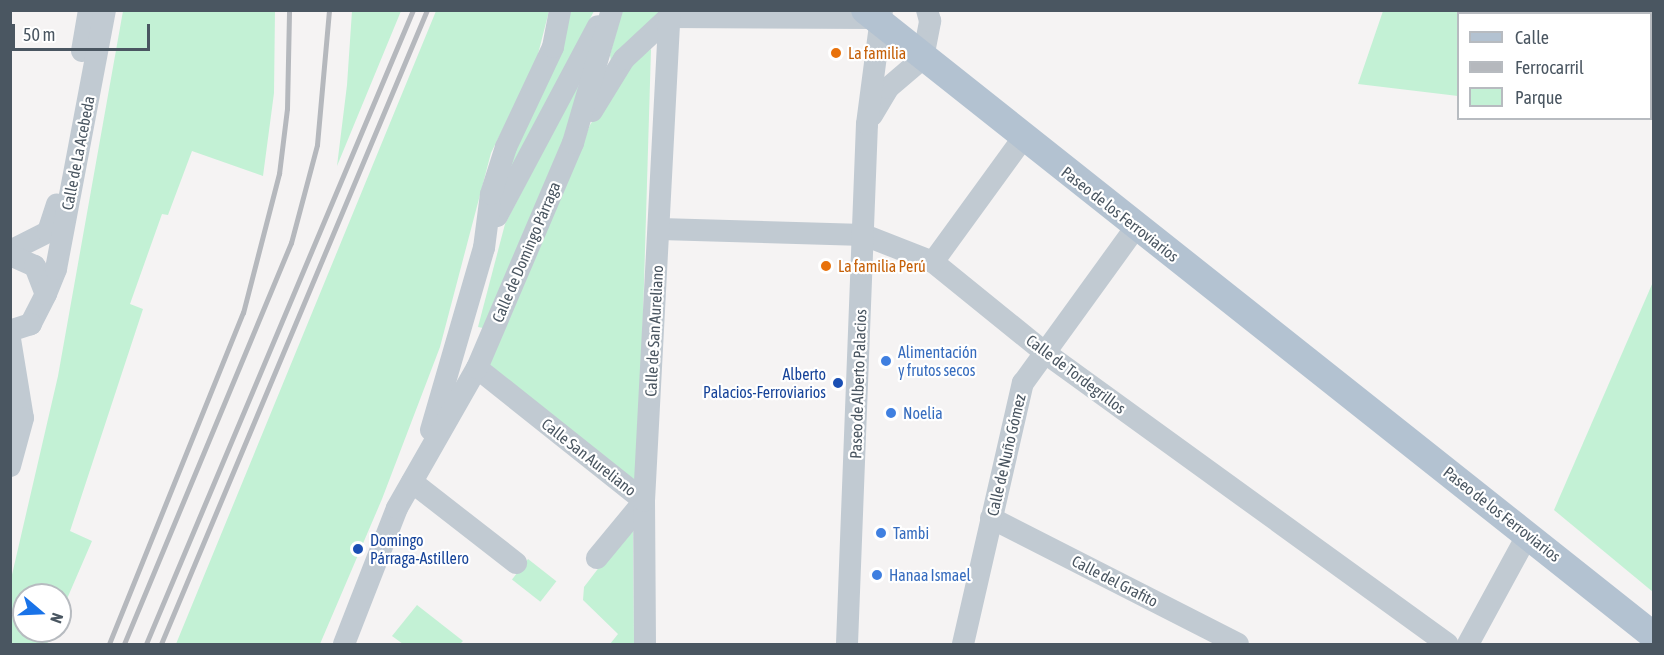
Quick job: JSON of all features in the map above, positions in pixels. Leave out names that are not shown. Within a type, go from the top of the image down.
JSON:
[{"type":"main road","name":"Paseo de los Ferroviarios","points":[[875,16],[923,58],[1023,138],[1528,534],[1653,636]]},
{"type":"street","name":"Calle de Domingo Párraga","points":[[484,248],[491,194],[506,147],[553,47],[560,10]]},
{"type":"street","name":"Calle de Domingo Párraga","points":[[344,645],[412,482],[484,248],[504,198],[605,10]]},
{"type":"street","name":"Calle de Domingo Párraga","points":[[412,482],[477,368],[573,143],[612,10]]},
{"type":"street","points":[[923,58],[930,21],[927,10]]},
{"type":"street","name":"Calle de La Acebeda","points":[[10,253],[48,232],[58,203],[91,12]]},
{"type":"street","name":"Calle de La Acebeda","points":[[10,331],[31,324],[56,269],[91,12]]},
{"type":"street","points":[[573,143],[624,59],[669,17],[875,16]]},
{"type":"street","name":"Paseo de Alberto Palacios","points":[[847,645],[867,124],[875,16]]},
{"type":"street","name":"Calle de San Aureliano","points":[[645,645],[644,501],[660,229],[669,17]]},
{"type":"street","name":"Paseo de Alberto Palacios","points":[[867,124],[888,88],[923,58]]},
{"type":"street","points":[[933,262],[1023,138]]},
{"type":"street","name":"Calle de Nuño Gómez","points":[[963,645],[1023,383],[1136,227]]},
{"type":"street","name":"Calle de Tordegrillos","points":[[660,229],[864,235],[933,262],[1044,352],[1448,645]]},
{"type":"street","points":[[10,253],[35,266],[46,294]]},
{"type":"street","points":[[10,339],[22,418],[10,466]]},
{"type":"street","name":"Calle San Aureliano","points":[[477,368],[644,501],[597,558]]},
{"type":"street","points":[[412,482],[516,563]]},
{"type":"street","name":"Calle del Grafito","points":[[991,518],[1238,645]]},
{"type":"street","points":[[1468,645],[1528,534]]},
{"type":"green space","points":[[123,11],[275,11],[274,93],[263,176],[192,151],[168,215],[162,214],[130,304],[143,309],[70,531],[92,541],[72,587],[72,583],[12,583],[12,643],[47,643],[11,644],[11,579],[58,376]]},
{"type":"green space","points":[[352,11],[401,11],[337,166],[347,85]]},
{"type":"green space","points":[[436,11],[549,11],[536,62],[491,153],[440,347],[382,499],[320,644],[176,644]]},
{"type":"green space","points":[[568,11],[594,11],[504,187],[510,152]]},
{"type":"green space","points":[[622,11],[672,11],[611,62],[610,55]]},
{"type":"green space","points":[[1383,11],[1653,11],[1653,119],[1652,12],[1457,12],[1457,96],[1358,84]]},
{"type":"green space","points":[[651,49],[638,484],[489,365],[590,125],[625,68]]},
{"type":"green space","points":[[587,84],[483,328],[478,327],[505,224],[576,88]]},
{"type":"green space","points":[[1653,282],[1654,592],[1554,510]]},
{"type":"green space","points":[[633,523],[634,644],[610,644],[618,634],[583,600],[584,587]]},
{"type":"green space","points":[[528,559],[556,581],[540,602],[512,579]]},
{"type":"green space","points":[[417,605],[463,641],[460,644],[403,644],[392,636]]},
{"type":"railway","points":[[109,644],[243,313],[279,174],[287,109],[289,10]]},
{"type":"railway","points":[[124,644],[291,243],[317,145],[329,10]]},
{"type":"railway","points":[[146,644],[413,10]]},
{"type":"railway","points":[[161,644],[427,10]]},
{"type":"place","name":"La familia","points":[[836,53]]},
{"type":"place","name":"La familia Perú","points":[[826,266]]},
{"type":"place","name":"Alimentación y frutos secos","points":[[886,361]]},
{"type":"place","name":"Alberto Palacios-Ferroviarios","points":[[838,383]]},
{"type":"place","name":"Noelia","points":[[891,413]]},
{"type":"place","name":"Tambi","points":[[881,533]]},
{"type":"place","name":"Domingo Párraga-Astillero","points":[[358,549]]},
{"type":"place","name":"Hanaa Ismael","points":[[877,575]]}]
